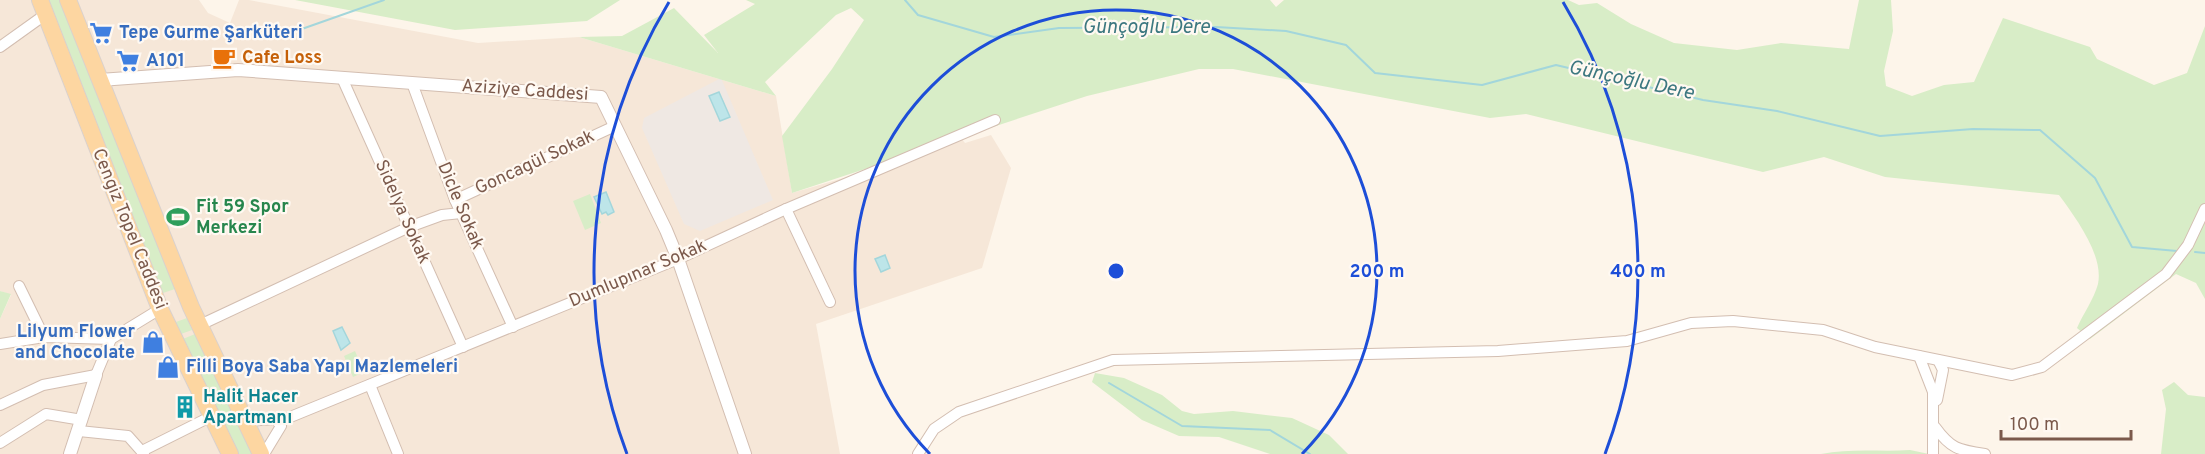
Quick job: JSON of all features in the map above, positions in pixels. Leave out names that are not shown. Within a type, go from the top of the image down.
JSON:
[{"type":"main road","name":"Cengiz Topel Caddesi","points":[[68,0],[189,301],[262,454]]},
{"type":"main road","name":"Cengiz Topel Caddesi","points":[[43,7],[161,311],[230,454]]},
{"type":"main road","points":[[161,311],[178,317],[189,301]]},
{"type":"street","points":[[0,47],[43,7]]},
{"type":"street","name":"Aziziye Caddesi","points":[[100,80],[238,70],[601,97],[678,259],[745,454]]},
{"type":"street","name":"Sidelya Sokak","points":[[342,78],[463,347]]},
{"type":"street","name":"Dicle Sokak","points":[[412,83],[455,200],[513,327]]},
{"type":"street","name":"Dumlupınar Sokak","points":[[278,422],[678,259],[786,209],[995,120]]},
{"type":"street","name":"Goncagül Sokak","points":[[455,200],[615,126]]},
{"type":"street","points":[[786,209],[830,302]]},
{"type":"street","points":[[918,454],[934,429],[959,412],[1113,360],[1498,351],[1627,341],[1691,324],[1733,321],[1823,330],[1875,347],[2012,375],[2042,367],[2166,274],[2188,245],[2205,209]]},
{"type":"street","points":[[200,325],[409,227],[442,215],[461,213]]},
{"type":"street","points":[[19,286],[44,337]]},
{"type":"street","points":[[0,344],[44,337],[111,339],[161,311]]},
{"type":"street","points":[[70,454],[96,375],[111,339]]},
{"type":"street","points":[[1919,356],[1933,392],[1935,410]]},
{"type":"street","points":[[1930,385],[1938,360]]},
{"type":"street","points":[[1933,454],[1935,410],[1943,370],[1938,360]]},
{"type":"street","points":[[0,405],[43,385],[96,375]]},
{"type":"street","points":[[370,385],[398,454]]},
{"type":"street","points":[[0,443],[46,414],[80,426],[128,436],[143,453],[212,416]]},
{"type":"street","points":[[245,421],[276,419],[281,426],[262,454]]},
{"type":"street","points":[[1934,427],[1946,442],[1957,450],[1985,454]]},
{"type":"shaded area","points":[[0,0],[199,0],[208,13],[230,23],[239,0],[249,0],[478,43],[579,37],[776,96],[792,193],[933,152],[962,139],[965,143],[991,135],[1011,168],[982,268],[816,324],[840,454],[0,454],[0,319],[11,295],[0,291]]},
{"type":"shaded area","points":[[721,78],[773,200],[700,231],[684,224],[642,128],[644,118]]},
{"type":"green space","points":[[47,0],[60,0],[175,289],[163,293]]},
{"type":"green space","points":[[295,0],[620,0],[587,21],[455,30]]},
{"type":"green space","points":[[746,0],[1270,0],[1276,7],[1284,0],[1568,0],[1579,5],[1597,3],[1631,24],[1674,43],[1737,50],[1781,43],[1849,49],[1859,0],[1891,0],[1893,31],[1884,71],[1886,86],[1912,96],[1944,85],[1974,82],[2003,18],[2090,47],[2097,59],[2154,85],[2187,73],[2205,26],[2205,299],[2196,283],[2176,274],[2090,339],[2077,328],[2098,284],[2097,261],[2087,237],[2059,195],[1885,177],[1824,157],[1763,172],[1526,114],[1490,118],[1233,69],[1199,69],[1087,96],[792,193],[782,136],[832,69],[864,20],[851,8],[836,15],[765,82],[776,96],[579,37],[622,36],[674,8],[718,53],[704,35],[755,4]]},
{"type":"green space","points":[[590,194],[601,223],[585,230],[573,201]]},
{"type":"green space","points":[[0,291],[11,294],[0,319]]},
{"type":"green space","points":[[187,318],[192,330],[181,334],[176,322]]},
{"type":"green space","points":[[195,334],[252,454],[238,454],[183,339]]},
{"type":"green space","points":[[355,351],[364,372],[353,377],[344,356]]},
{"type":"green space","points":[[1095,373],[1124,378],[1162,395],[1182,411],[1194,414],[1233,411],[1292,418],[1329,435],[1348,454],[1270,454],[1219,437],[1179,436],[1142,420],[1092,382]]},
{"type":"green space","points":[[2174,382],[2188,395],[2205,397],[2205,454],[2161,454],[2166,409],[2162,390]]},
{"type":"green space","points":[[1910,450],[1929,454],[1821,454],[1843,451]]},
{"type":"water","points":[[719,92],[730,117],[720,121],[709,96]]},
{"type":"water","points":[[606,192],[614,212],[608,215],[606,212],[602,214],[594,197]]},
{"type":"water","points":[[885,255],[890,268],[881,272],[875,259]]},
{"type":"water","points":[[342,327],[350,343],[341,350],[333,331]]},
{"type":"waterway","points":[[299,30],[384,0]]},
{"type":"waterway","name":"Günçoğlu Dere","points":[[905,0],[918,15],[994,37],[1059,28],[1216,27],[1286,31],[1346,45],[1375,73],[1482,85],[1556,65],[1703,100],[1777,111],[1880,136],[1973,129],[2040,130],[2095,178],[2132,247],[2177,251]]},
{"type":"waterway","name":"Günçoğlu Dere","points":[[2195,252],[2205,253]]},
{"type":"waterway","points":[[1109,383],[1182,426],[1270,430],[1310,454]]},
{"type":"place","name":"Tepe Gurme Şarküteri","points":[[101,33]]},
{"type":"place","name":"Cafe Loss","points":[[224,58]]},
{"type":"place","name":"A101","points":[[128,61]]},
{"type":"place","name":"Fit 59 Spor Merkezi","points":[[178,217]]},
{"type":"place","name":"Lilyum Flower and Chocolate","points":[[153,342]]},
{"type":"place","name":"Filli Boya Saba Yapı Mazlemeleri","points":[[168,367]]},
{"type":"place","name":"Halit Hacer Apartmanı","points":[[185,407]]}]
